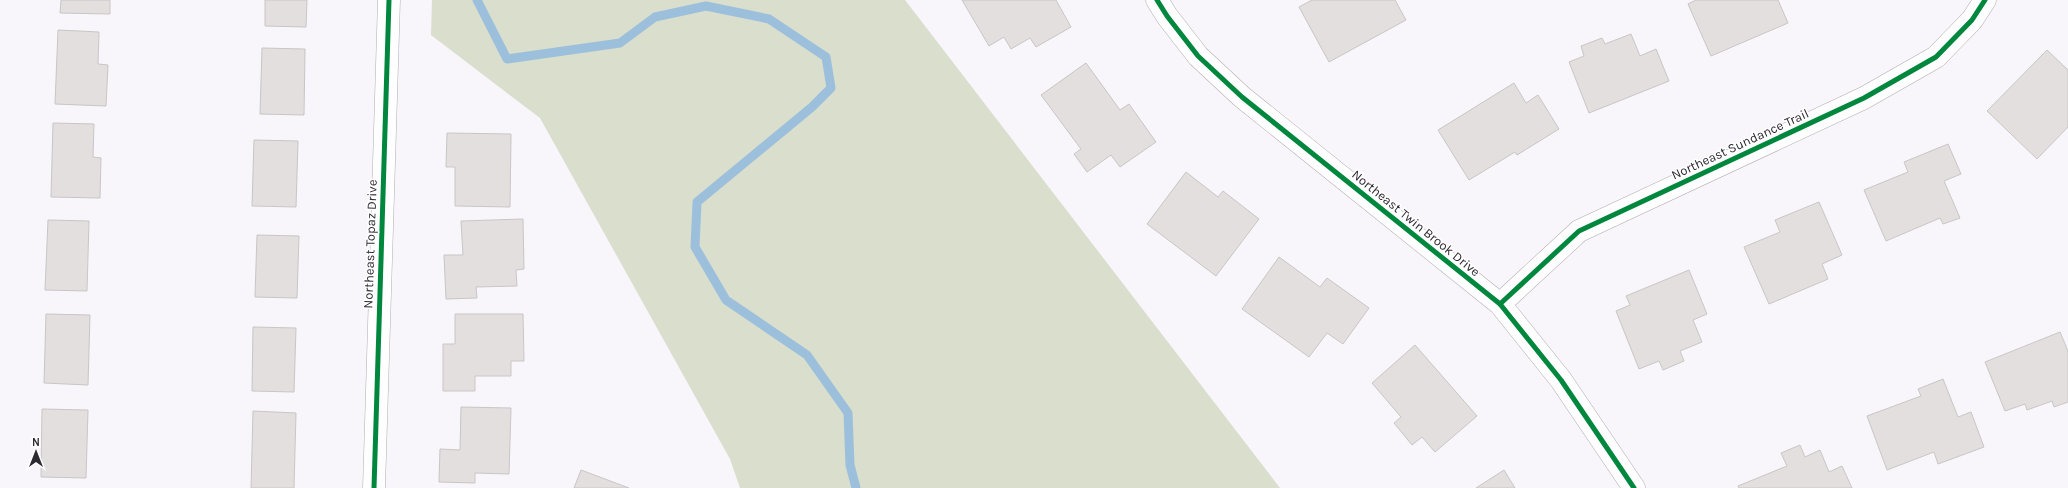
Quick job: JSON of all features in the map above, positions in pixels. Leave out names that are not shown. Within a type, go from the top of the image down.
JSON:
[{"type":"street","name":"Northeast Topaz Drive","points":[[374,488],[389,0]]},
{"type":"street","name":"Northeast Twin Brook Drive","points":[[1157,0],[1166,16],[1198,56],[1242,97],[1500,304],[1561,380],[1634,488]]},
{"type":"street","name":"Northeast Sundance Trail","points":[[1500,304],[1579,231],[1864,98],[1936,57],[1972,20],[1985,0]]},
{"type":"green space","points":[[432,0],[905,0],[1280,488],[740,488],[730,459],[540,118],[431,35]]},
{"type":"building","points":[[61,0],[110,0],[110,14],[60,13]]},
{"type":"building","points":[[265,0],[307,0],[306,27],[265,26]]},
{"type":"building","points":[[962,0],[1056,0],[1071,27],[1036,47],[1030,38],[1011,49],[1004,37],[989,46]]},
{"type":"building","points":[[1312,0],[1395,0],[1406,20],[1329,62],[1299,7]]},
{"type":"building","points":[[1696,0],[1778,0],[1788,23],[1711,56],[1688,4]]},
{"type":"building","points":[[58,30],[99,32],[98,64],[108,65],[106,106],[55,104]]},
{"type":"building","points":[[1631,34],[1640,56],[1656,49],[1669,81],[1589,113],[1569,62],[1584,56],[1581,46],[1602,38],[1605,44]]},
{"type":"building","points":[[262,48],[305,49],[304,115],[260,114]]},
{"type":"building","points":[[2047,50],[2068,70],[2068,127],[2037,159],[1987,111]]},
{"type":"building","points":[[1086,63],[1120,110],[1129,104],[1156,142],[1120,167],[1111,155],[1087,172],[1074,154],[1081,149],[1041,95]]},
{"type":"building","points":[[1514,83],[1526,103],[1538,95],[1559,129],[1517,155],[1515,152],[1469,180],[1438,130]]},
{"type":"building","points":[[53,123],[94,124],[93,157],[101,158],[100,198],[51,197]]},
{"type":"building","points":[[447,133],[511,134],[510,207],[455,206],[455,167],[446,167]]},
{"type":"building","points":[[254,140],[298,141],[296,207],[252,206]]},
{"type":"building","points":[[1948,144],[1961,174],[1944,181],[1960,218],[1943,224],[1940,218],[1886,241],[1864,190],[1908,172],[1904,162]]},
{"type":"building","points":[[1186,172],[1218,197],[1223,191],[1259,219],[1216,276],[1147,224]]},
{"type":"building","points":[[1819,202],[1842,255],[1822,264],[1828,279],[1769,304],[1744,247],[1780,232],[1775,220]]},
{"type":"building","points":[[523,219],[524,269],[516,270],[517,286],[476,287],[477,298],[446,299],[444,255],[463,255],[461,221]]},
{"type":"building","points":[[48,220],[89,221],[87,291],[45,290]]},
{"type":"building","points":[[257,235],[299,236],[297,298],[255,297]]},
{"type":"building","points":[[1279,257],[1320,287],[1327,278],[1369,308],[1343,344],[1327,333],[1309,357],[1242,309]]},
{"type":"building","points":[[1689,270],[1707,314],[1693,320],[1702,342],[1680,351],[1684,361],[1663,370],[1659,361],[1639,369],[1616,311],[1630,305],[1626,296]]},
{"type":"building","points":[[46,314],[90,315],[88,385],[44,383]]},
{"type":"building","points":[[455,314],[523,314],[524,361],[511,361],[511,376],[475,376],[475,391],[443,391],[443,344],[455,344]]},
{"type":"building","points":[[253,327],[296,328],[294,392],[252,391]]},
{"type":"building","points":[[2060,332],[2068,351],[2068,402],[2054,407],[2052,401],[2027,410],[2025,404],[2005,411],[1985,362]]},
{"type":"building","points":[[1415,345],[1477,416],[1435,452],[1422,437],[1412,445],[1394,423],[1401,417],[1372,383]]},
{"type":"building","points":[[1943,379],[1958,417],[1971,412],[1984,447],[1938,464],[1934,452],[1887,470],[1867,416],[1921,396],[1918,389]]},
{"type":"building","points":[[461,407],[511,408],[509,474],[475,473],[475,483],[439,482],[440,449],[460,450]]},
{"type":"building","points":[[42,409],[88,410],[86,478],[41,477]]},
{"type":"building","points":[[253,411],[296,413],[294,488],[251,488]]},
{"type":"building","points":[[1800,445],[1805,457],[1820,450],[1829,472],[1842,466],[1852,488],[1739,488],[1738,486],[1787,466],[1781,453]]},
{"type":"building","points":[[581,470],[629,488],[574,488]]},
{"type":"building","points":[[1504,470],[1515,488],[1476,488]]},
{"type":"waterway","points":[[477,0],[507,59],[620,43],[655,17],[706,6],[769,19],[826,57],[831,88],[812,107],[697,202],[695,247],[726,300],[807,355],[848,413],[850,465],[856,488]]},
{"type":"cycle path","points":[[374,488],[389,0]]},
{"type":"cycle path","points":[[1157,0],[1167,16],[1198,56],[1242,97],[1500,304],[1561,380],[1634,488]]},
{"type":"cycle path","points":[[1500,304],[1579,231],[1864,98],[1936,57],[1972,20],[1985,0]]}]
